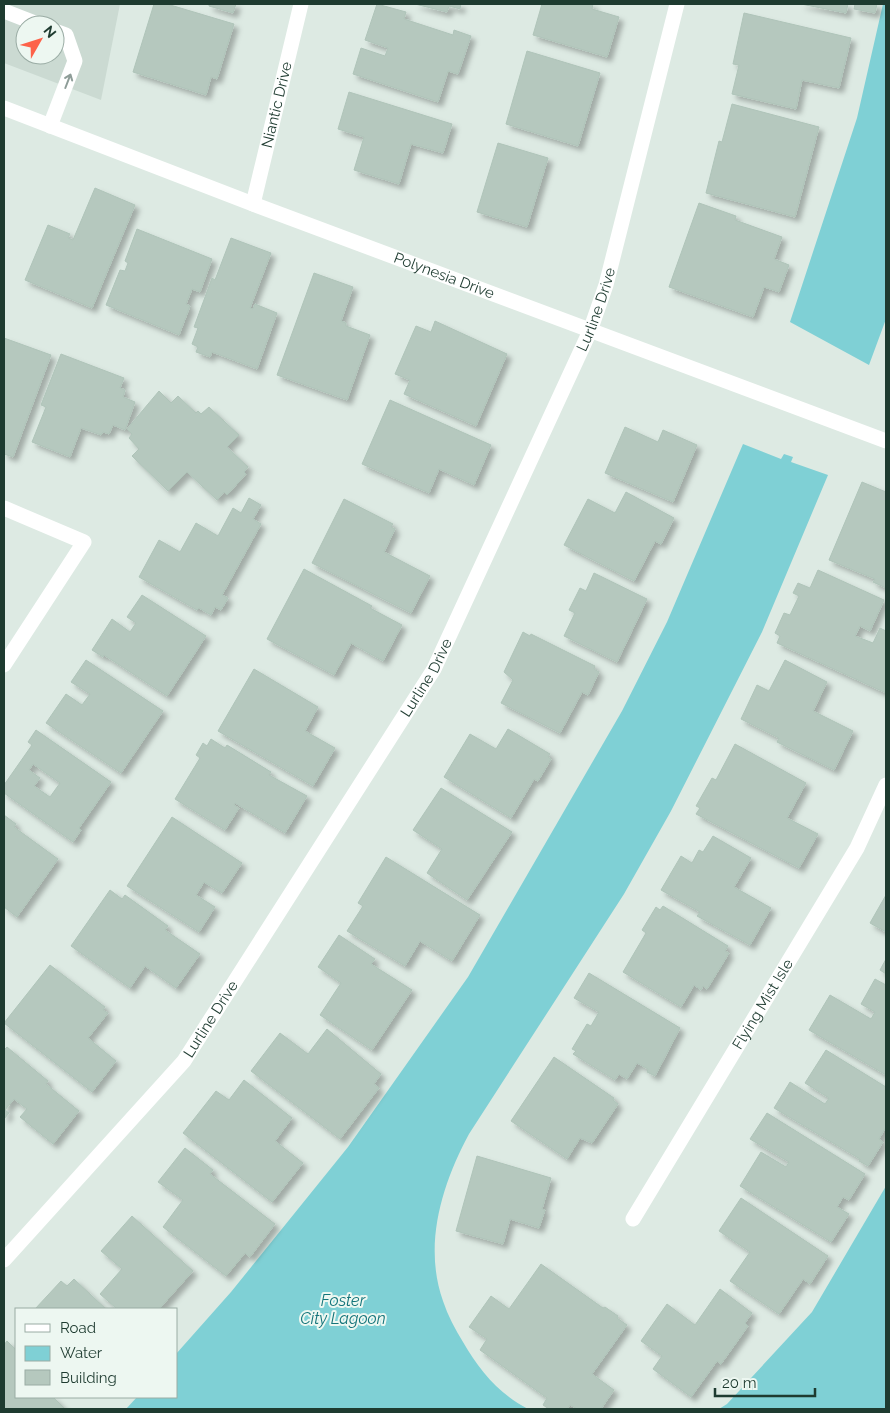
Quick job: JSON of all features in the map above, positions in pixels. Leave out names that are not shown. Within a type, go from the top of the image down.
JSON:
[{"type":"street","name":"Niantic Drive","points":[[253,204],[301,4]]},
{"type":"street","name":"Lurline Drive","points":[[4,1260],[184,1061],[434,669],[590,331],[606,285],[677,4]]},
{"type":"street","points":[[50,126],[75,61],[65,35]]},
{"type":"street","name":"Polynesia Drive","points":[[4,108],[253,204],[886,441]]},
{"type":"street","points":[[4,508],[84,542],[4,666]]},
{"type":"street","name":"Flying Mist Isle","points":[[633,1219],[857,848],[886,785]]},
{"type":"shaded area","points":[[4,4],[120,4],[101,100],[4,63]]},
{"type":"water","points":[[883,4],[886,4],[886,319],[869,365],[790,322],[857,118]]},
{"type":"water","name":"Foster City Lagoon","points":[[743,444],[781,459],[784,454],[793,457],[791,462],[828,475],[762,632],[671,811],[624,894],[469,1134],[459,1153],[444,1194],[438,1215],[435,1258],[437,1280],[449,1317],[483,1372],[499,1389],[528,1409],[126,1409],[136,1398],[178,1398],[178,1352],[231,1292],[348,1147],[468,977],[622,711],[667,622]]},
{"type":"water","points":[[886,1186],[886,1409],[719,1409],[727,1404],[812,1312]]},
{"type":"building","points":[[154,4],[167,4],[234,24],[217,79],[211,77],[206,95],[133,72]]},
{"type":"building","points":[[209,4],[236,4],[233,13],[209,6]]},
{"type":"building","points":[[377,4],[406,12],[404,19],[453,35],[454,30],[471,36],[458,74],[448,71],[438,102],[353,74],[361,48],[385,56],[388,48],[365,40]]},
{"type":"building","points":[[415,4],[461,4],[460,9],[449,6],[447,12]]},
{"type":"building","points":[[542,4],[593,4],[592,9],[619,17],[607,57],[533,35]]},
{"type":"building","points":[[801,4],[848,4],[846,13]]},
{"type":"building","points":[[855,4],[877,4],[875,13],[854,9]]},
{"type":"building","points":[[744,13],[851,38],[839,88],[802,80],[796,109],[732,94],[739,65],[733,64]]},
{"type":"building","points":[[527,51],[600,73],[578,146],[506,124]]},
{"type":"building","points":[[349,92],[452,124],[443,153],[411,144],[399,184],[354,170],[364,137],[338,129]]},
{"type":"building","points":[[732,104],[819,127],[795,217],[706,193],[719,141],[722,142]]},
{"type":"building","points":[[498,143],[548,158],[527,227],[477,212]]},
{"type":"building","points":[[95,188],[135,205],[92,308],[25,280],[48,225],[70,234],[68,238],[73,240]]},
{"type":"building","points":[[699,203],[736,216],[735,220],[782,237],[774,259],[789,265],[779,292],[764,287],[753,317],[669,287]]},
{"type":"building","points":[[137,229],[212,259],[200,292],[192,289],[186,304],[190,306],[179,335],[106,305],[120,270],[125,271],[128,263],[125,261]]},
{"type":"building","points":[[231,238],[271,253],[250,308],[253,309],[255,304],[277,313],[257,369],[212,352],[210,357],[196,352],[198,347],[192,344],[198,328],[194,327],[212,278],[215,280]]},
{"type":"building","points":[[314,273],[353,287],[341,321],[346,323],[346,326],[370,335],[347,400],[277,375]]},
{"type":"building","points":[[435,321],[507,354],[476,426],[404,394],[410,380],[395,374],[416,326],[431,332]]},
{"type":"building","points":[[4,338],[51,355],[13,457],[4,454]]},
{"type":"building","points":[[61,354],[124,378],[120,388],[125,390],[123,397],[135,402],[125,430],[113,425],[109,434],[103,432],[101,435],[81,428],[70,457],[32,442],[46,407],[41,405]]},
{"type":"building","points":[[159,391],[171,403],[178,396],[196,413],[198,411],[201,414],[209,407],[239,435],[227,447],[248,467],[244,472],[246,474],[227,495],[224,492],[217,500],[187,472],[168,491],[132,456],[139,449],[129,438],[132,434],[127,429]]},
{"type":"building","points":[[390,400],[491,445],[474,485],[439,469],[429,493],[362,464]]},
{"type":"building","points":[[625,427],[658,442],[663,430],[697,445],[673,502],[605,473]]},
{"type":"building","points":[[862,482],[886,492],[886,588],[873,582],[875,579],[829,560]]},
{"type":"building","points":[[626,492],[674,518],[661,544],[655,541],[634,581],[564,545],[588,499],[615,513]]},
{"type":"building","points":[[249,498],[261,505],[253,519],[261,524],[222,595],[228,598],[221,610],[215,607],[211,615],[199,608],[197,610],[139,577],[159,540],[180,552],[196,523],[218,536],[233,508],[241,513]]},
{"type":"building","points":[[344,499],[393,524],[391,527],[395,529],[384,552],[430,576],[411,613],[312,563]]},
{"type":"building","points":[[304,569],[372,606],[370,608],[402,625],[383,661],[351,643],[334,675],[267,639]]},
{"type":"building","points":[[818,570],[884,600],[870,631],[860,626],[855,636],[873,643],[880,628],[886,631],[886,693],[777,643],[780,636],[775,633],[784,613],[790,615],[799,596],[793,593],[798,583],[810,588]]},
{"type":"building","points":[[594,573],[647,599],[617,662],[564,636],[575,613],[569,610],[580,588],[586,591]]},
{"type":"building","points":[[142,595],[206,636],[167,696],[104,655],[103,657],[92,650],[112,619],[130,632],[136,623],[127,617]]},
{"type":"building","points":[[523,632],[530,636],[531,634],[595,666],[594,669],[599,672],[588,695],[582,692],[560,733],[501,703],[513,680],[504,672]]},
{"type":"building","points":[[86,660],[163,711],[121,773],[46,723],[66,694],[82,705],[90,694],[71,682]]},
{"type":"building","points":[[785,660],[827,682],[813,711],[853,731],[834,770],[777,742],[779,738],[741,719],[757,685],[769,691]]},
{"type":"building","points":[[254,669],[318,707],[305,731],[335,748],[313,786],[218,731]]},
{"type":"building","points":[[508,729],[550,754],[548,757],[551,759],[538,781],[534,779],[511,818],[444,777],[470,734],[496,749]]},
{"type":"building","points":[[36,730],[111,782],[79,828],[81,830],[73,842],[4,793],[4,785],[32,745],[28,742]],"holes":[[[33,764],[60,783],[50,797],[34,786],[40,778],[29,770]]]},
{"type":"building","points":[[211,739],[225,748],[227,745],[271,772],[269,775],[307,796],[285,833],[235,803],[234,805],[239,808],[225,830],[175,799],[200,758],[196,755],[203,743],[207,746]]},
{"type":"building","points":[[735,744],[806,783],[787,818],[818,834],[799,868],[696,814],[700,808],[696,806],[712,778],[716,780]]},
{"type":"building","points":[[441,788],[512,832],[467,900],[427,873],[442,849],[413,830]]},
{"type":"building","points":[[4,815],[16,824],[14,827],[58,859],[17,917],[4,907]]},
{"type":"building","points":[[172,817],[242,863],[222,893],[204,882],[196,895],[215,907],[199,932],[127,886]]},
{"type":"building","points":[[713,836],[751,858],[734,887],[771,908],[750,945],[697,916],[700,912],[661,890],[681,856],[692,863],[699,850],[703,852]]},
{"type":"building","points":[[386,857],[480,915],[452,961],[420,941],[405,966],[347,931],[363,906],[358,903]]},
{"type":"building","points":[[110,890],[122,899],[125,895],[168,926],[165,930],[200,954],[176,988],[145,966],[130,988],[71,946]]},
{"type":"building","points":[[886,895],[886,932],[870,923]]},
{"type":"building","points":[[663,906],[728,946],[725,951],[729,953],[707,989],[703,986],[701,990],[694,985],[681,1007],[623,972],[646,933],[642,930],[656,907],[660,910]]},
{"type":"building","points":[[339,935],[375,959],[371,964],[412,990],[372,1050],[320,1015],[341,983],[318,967]]},
{"type":"building","points":[[886,959],[886,974],[880,970]]},
{"type":"building","points":[[50,965],[105,1007],[103,1010],[108,1013],[88,1038],[116,1061],[92,1092],[4,1023]]},
{"type":"building","points":[[589,973],[680,1028],[655,1076],[647,1072],[648,1069],[637,1063],[627,1079],[619,1074],[615,1080],[573,1054],[576,1051],[572,1049],[587,1024],[591,1026],[599,1012],[574,998]]},
{"type":"building","points":[[875,979],[886,985],[886,1075],[809,1030],[830,995],[871,1019],[875,1012],[861,1004]]},
{"type":"building","points":[[327,1029],[381,1074],[374,1084],[379,1088],[340,1139],[251,1071],[280,1033],[308,1054]]},
{"type":"building","points":[[7,1047],[48,1081],[46,1084],[79,1111],[53,1144],[20,1117],[27,1109],[14,1099],[5,1110],[9,1113],[4,1119],[4,1050]]},
{"type":"building","points":[[826,1050],[886,1087],[886,1127],[879,1139],[883,1142],[868,1166],[859,1161],[860,1159],[774,1108],[790,1082],[825,1104],[829,1098],[805,1083]]},
{"type":"building","points":[[554,1057],[614,1098],[613,1100],[618,1104],[592,1143],[580,1138],[567,1159],[511,1121]]},
{"type":"building","points":[[244,1080],[292,1118],[275,1141],[303,1163],[272,1202],[183,1133],[216,1091],[229,1100]]},
{"type":"building","points":[[767,1113],[865,1174],[849,1200],[843,1197],[837,1207],[849,1214],[831,1242],[740,1186],[761,1152],[786,1167],[789,1162],[750,1139]]},
{"type":"building","points":[[185,1148],[213,1170],[210,1174],[275,1224],[250,1257],[245,1253],[226,1276],[163,1227],[183,1200],[158,1182]]},
{"type":"building","points":[[477,1156],[551,1178],[542,1209],[545,1210],[539,1228],[510,1219],[503,1244],[456,1231]]},
{"type":"building","points":[[741,1198],[828,1256],[810,1284],[803,1279],[779,1314],[730,1281],[750,1252],[719,1231]]},
{"type":"building","points":[[132,1216],[193,1271],[160,1308],[116,1308],[100,1294],[122,1269],[101,1251]]},
{"type":"building","points":[[541,1264],[603,1308],[605,1307],[618,1316],[617,1318],[627,1325],[592,1374],[614,1390],[601,1409],[577,1409],[570,1405],[567,1409],[549,1409],[543,1405],[547,1398],[480,1350],[487,1339],[469,1327],[491,1296],[509,1309]]},
{"type":"building","points":[[74,1279],[105,1308],[36,1308],[61,1281],[67,1286]]},
{"type":"building","points":[[720,1289],[752,1313],[745,1323],[748,1326],[721,1364],[717,1361],[691,1397],[653,1369],[662,1356],[641,1341],[667,1304],[695,1325]]},
{"type":"building","points":[[7,1341],[15,1349],[15,1398],[54,1398],[65,1409],[4,1409],[4,1345]]}]
